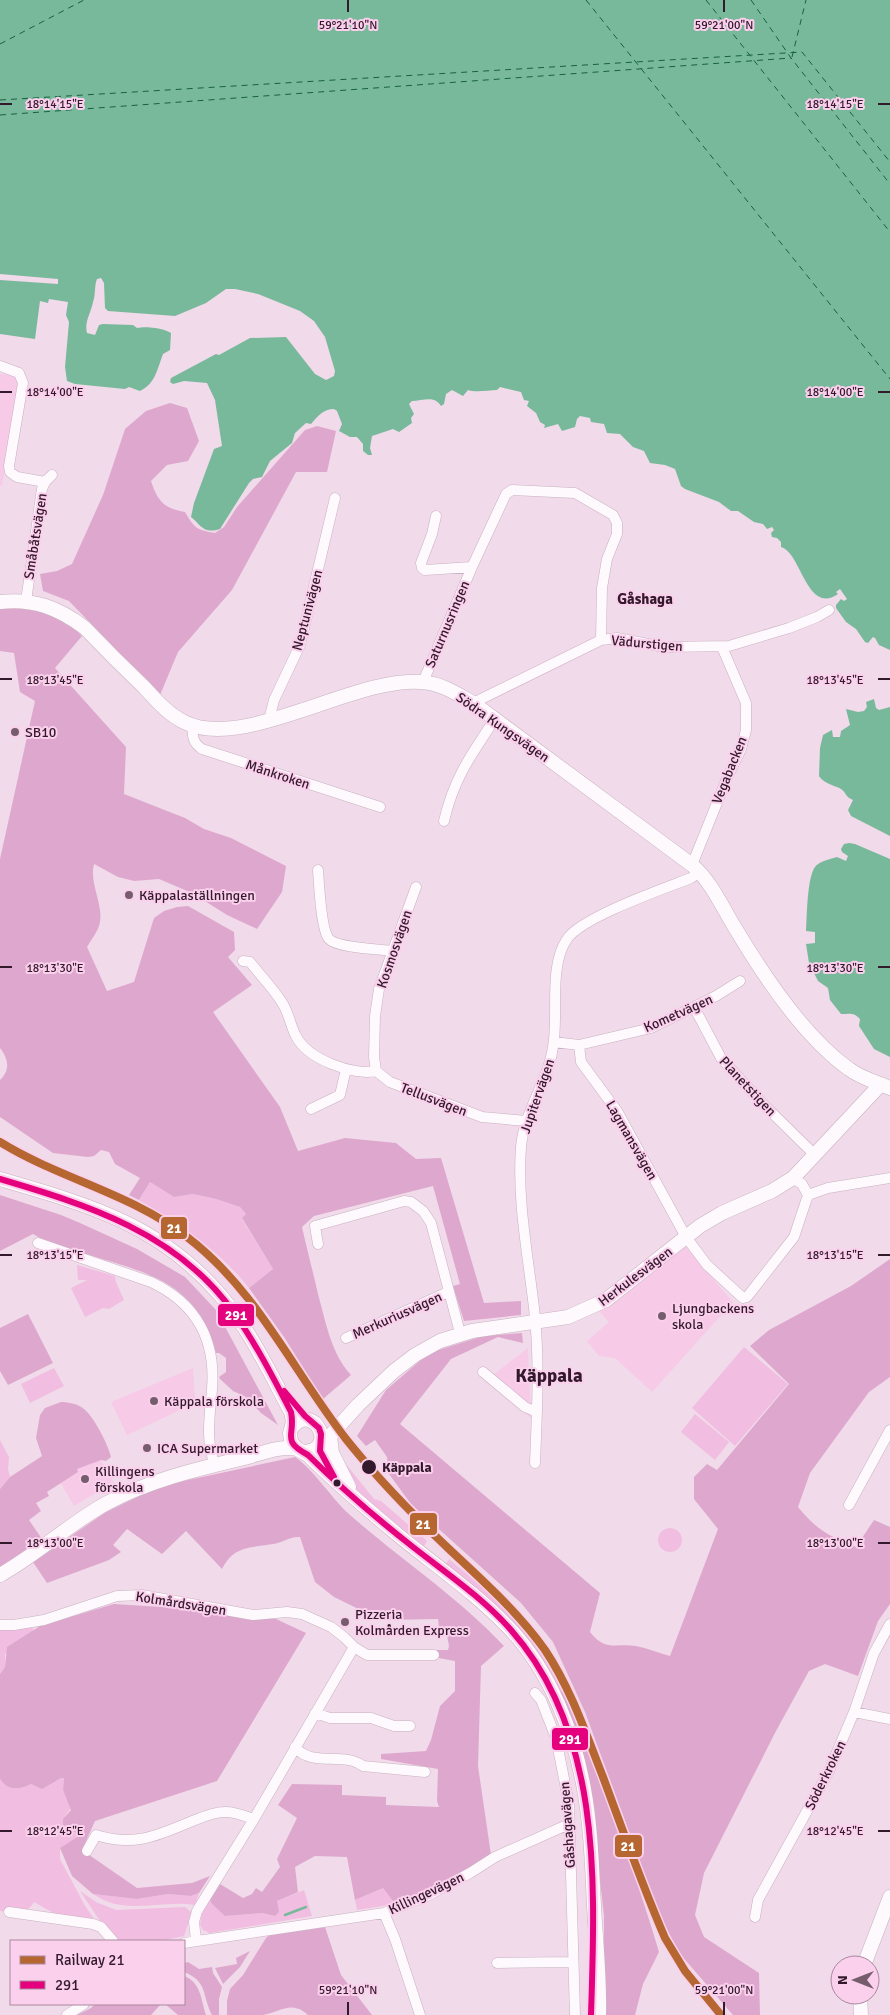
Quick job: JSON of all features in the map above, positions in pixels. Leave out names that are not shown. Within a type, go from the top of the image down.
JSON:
[{"type":"street","name":"Småbåtsvägen","points":[[0,366],[18,373],[23,383],[9,466],[10,472],[17,477],[48,478],[26,601]]},
{"type":"street","name":"Saturnusringen","points":[[423,682],[472,567],[506,494],[512,490],[575,493],[605,509],[613,515],[618,523],[617,534],[608,559],[602,588],[600,640]]},
{"type":"street","name":"Neptunivägen","points":[[269,720],[274,700],[300,645],[335,498]]},
{"type":"street","name":"Saturnusringen","points":[[436,516],[432,534],[421,563],[422,568],[425,570],[472,567]]},
{"type":"street","name":"Södra Kungsvägen","points":[[0,602],[26,601],[52,607],[73,618],[170,714],[193,726],[231,728],[269,720],[391,684],[409,681],[423,682],[447,688],[496,720],[696,868],[759,968],[825,1050],[849,1070],[885,1086]]},
{"type":"street","name":"Vädurstigen","points":[[473,704],[600,640],[617,638],[664,647],[722,647],[766,636],[817,617],[829,610]]},
{"type":"street","name":"Vegabacken","points":[[696,868],[719,796],[741,750],[746,730],[746,703],[722,647]]},
{"type":"street","points":[[444,821],[455,782],[471,755],[496,720]]},
{"type":"street","name":"Månkroken","points":[[193,726],[193,739],[202,749],[380,806]]},
{"type":"street","name":"Jupitervägen","points":[[535,1463],[537,1412],[535,1322],[522,1222],[521,1145],[526,1121],[547,1072],[554,1042],[556,974],[559,957],[567,939],[582,926],[601,915],[691,878],[696,868]]},
{"type":"street","points":[[318,870],[324,930],[329,939],[340,944],[393,951]]},
{"type":"street","name":"Kosmosvägen","points":[[376,1071],[374,1057],[375,1016],[379,989],[416,887]]},
{"type":"street","points":[[244,961],[250,962],[282,1002],[289,1015],[296,1036],[312,1056],[346,1069],[367,1074],[376,1071]]},
{"type":"street","name":"Kometvägen","points":[[554,1042],[579,1045],[651,1028],[694,1007],[740,981]]},
{"type":"street","name":"Planetstigen","points":[[694,1007],[721,1058],[763,1104],[815,1156]]},
{"type":"street","name":"Lagmansvägen","points":[[579,1045],[581,1062],[617,1112],[686,1237],[699,1256],[738,1295],[745,1298],[758,1285],[794,1237],[808,1195]]},
{"type":"street","points":[[311,1109],[340,1095],[346,1069]]},
{"type":"street","name":"Tellusvägen","points":[[376,1071],[390,1082],[482,1117],[526,1121]]},
{"type":"street","name":"Herkulesvägen","points":[[323,1440],[408,1359],[430,1346],[460,1333],[568,1317],[595,1307],[710,1220],[772,1191],[793,1178],[885,1086]]},
{"type":"street","points":[[793,1178],[802,1184],[808,1195],[828,1188],[890,1178]]},
{"type":"street","points":[[0,1179],[79,1202],[139,1228],[167,1246],[200,1274],[221,1296],[238,1318],[291,1412],[293,1422],[290,1442],[486,1606],[512,1631],[530,1654],[544,1676],[564,1718],[584,1790],[594,1906],[599,2015]]},
{"type":"street","name":"Merkuriusvägen","points":[[318,1244],[315,1226],[404,1201],[412,1202],[431,1223],[460,1333]]},
{"type":"street","points":[[38,1243],[151,1282],[168,1291],[189,1309],[203,1330],[211,1354],[212,1382],[208,1440],[215,1465]]},
{"type":"street","name":"Merkuriusvägen","points":[[346,1338],[448,1292]]},
{"type":"street","points":[[483,1372],[525,1407],[537,1412]]},
{"type":"street","points":[[271,1375],[320,1430],[323,1440],[330,1447],[336,1464],[350,1489],[362,1503]]},
{"type":"street","name":"Herkulesvägen","points":[[311,1421],[323,1424],[358,1405]]},
{"type":"street","points":[[255,1455],[285,1439],[300,1421],[311,1421]]},
{"type":"street","points":[[849,1505],[890,1430]]},
{"type":"street","points":[[0,1575],[99,1508],[129,1491],[148,1484],[255,1455],[289,1448],[311,1451],[323,1440]]},
{"type":"street","points":[[323,1440],[320,1451],[336,1480]]},
{"type":"street","name":"Kolmårdsvägen","points":[[0,1625],[14,1625],[44,1620],[117,1596],[142,1595],[253,1615],[287,1612],[302,1614],[331,1627],[344,1636],[354,1647],[367,1655],[434,1655]]},
{"type":"street","name":"Söderkroken","points":[[755,1917],[758,1900],[829,1771],[854,1712],[874,1653],[890,1624]]},
{"type":"street","points":[[196,1940],[194,1922],[197,1910],[254,1819],[354,1647]]},
{"type":"street","name":"Gåshagavägen","points":[[535,1693],[542,1700],[547,1712],[560,1754],[567,1794],[575,2015]]},
{"type":"street","points":[[854,1712],[890,1719]]},
{"type":"street","points":[[315,1713],[330,1718],[371,1718],[394,1726],[410,1726]]},
{"type":"street","points":[[295,1747],[308,1756],[355,1760],[363,1766],[425,1772]]},
{"type":"street","points":[[87,1851],[96,1835],[108,1839],[127,1840],[154,1838],[199,1818],[226,1811],[254,1819]]},
{"type":"street","name":"Killingevägen","points":[[185,1943],[384,1913],[427,1896],[495,1857],[569,1824]]},
{"type":"street","points":[[868,1955],[890,1898]]},
{"type":"street","points":[[591,2015],[594,1906]]},
{"type":"street","points":[[9,1912],[93,1924],[101,1927],[112,1940]]},
{"type":"street","points":[[384,1913],[420,2015]]},
{"type":"street","points":[[497,1963],[572,1962]]},
{"type":"street","points":[[67,2015],[82,2005]]},
{"type":"shaded area","points":[[0,0],[890,0],[890,650],[879,645],[873,637],[868,643],[865,642],[856,629],[846,622],[836,608],[841,599],[844,601],[847,599],[840,589],[836,592],[838,594],[827,599],[819,597],[812,590],[788,551],[781,547],[781,542],[777,538],[772,537],[771,533],[774,530],[772,527],[767,529],[763,524],[754,522],[738,511],[731,511],[719,502],[685,489],[681,486],[675,469],[665,465],[650,463],[644,451],[633,447],[620,434],[607,433],[604,424],[591,422],[590,418],[580,416],[575,427],[562,431],[558,424],[544,428],[545,425],[540,422],[536,413],[527,406],[529,401],[524,400],[521,392],[500,387],[497,390],[468,390],[463,396],[452,390],[446,394],[444,404],[441,406],[435,401],[428,399],[412,401],[409,404],[414,414],[411,418],[412,423],[399,432],[393,429],[372,436],[370,448],[372,455],[368,455],[363,451],[363,444],[357,437],[350,437],[339,431],[342,424],[337,411],[330,409],[318,416],[311,424],[306,423],[295,433],[292,443],[270,461],[262,477],[253,479],[249,483],[220,529],[206,530],[203,528],[191,517],[194,503],[214,449],[222,446],[215,400],[207,383],[184,381],[173,384],[170,382],[171,378],[250,338],[286,337],[315,374],[326,380],[334,376],[335,371],[325,337],[314,321],[300,311],[258,294],[235,289],[226,289],[206,303],[175,316],[108,311],[105,308],[104,283],[101,278],[97,279],[96,282],[94,299],[87,321],[87,333],[95,335],[99,325],[103,324],[133,325],[137,328],[154,328],[171,333],[170,350],[163,354],[157,371],[149,385],[140,391],[129,387],[125,389],[75,384],[67,381],[65,367],[69,322],[66,315],[68,302],[49,299],[48,303],[40,301],[35,339],[0,334],[0,280],[58,284],[58,279],[0,274]]},
{"type":"shaded area","points":[[0,374],[19,376],[2,486],[0,486]]},
{"type":"shaded area","points":[[170,403],[187,408],[199,441],[188,461],[167,465],[151,481],[156,494],[163,503],[185,512],[191,522],[197,527],[204,531],[215,533],[224,527],[237,507],[305,430],[317,426],[336,431],[327,472],[296,472],[232,590],[178,652],[160,695],[69,601],[43,591],[40,574],[57,571],[72,564],[103,495],[125,429],[146,411]]},
{"type":"shaded area","points":[[28,606],[68,622],[82,636],[55,668],[126,747],[124,794],[185,818],[204,829],[231,838],[286,866],[282,892],[257,929],[227,915],[192,893],[159,879],[134,881],[118,877],[94,864],[93,878],[100,908],[100,922],[97,932],[87,947],[107,991],[134,982],[154,918],[164,911],[188,906],[234,932],[235,950],[228,957],[252,985],[213,1012],[280,1107],[298,1151],[345,1138],[396,1143],[416,1159],[441,1158],[484,1303],[521,1301],[521,1315],[464,1321],[453,1286],[460,1284],[433,1186],[314,1216],[302,1227],[330,1337],[339,1357],[351,1375],[323,1399],[284,1337],[249,1288],[273,1269],[242,1218],[246,1214],[240,1207],[193,1194],[174,1197],[150,1182],[139,1200],[129,1195],[140,1178],[115,1164],[109,1152],[101,1150],[94,1156],[88,1157],[53,1153],[0,1117],[0,1080],[6,1072],[7,1064],[0,1048],[0,859],[35,701],[20,692],[14,653],[0,651],[0,609]]},
{"type":"shaded area","points":[[874,699],[876,708],[879,710],[890,707],[890,836],[851,816],[848,810],[853,800],[841,789],[826,783],[819,776],[820,748],[823,735],[832,730],[833,737],[840,737],[841,731],[850,725],[846,709],[858,712],[864,711],[867,707],[866,702]]},
{"type":"shaded area","points":[[849,843],[890,859],[890,1057],[874,1049],[859,1026],[860,1019],[858,1017],[852,1014],[841,1014],[830,1000],[828,988],[818,981],[809,963],[806,944],[815,943],[815,932],[806,931],[812,872],[819,863],[837,857],[846,861],[848,856],[841,849],[844,844]]},
{"type":"shaded area","points":[[150,1182],[174,1197],[193,1194],[240,1207],[247,1215],[242,1219],[273,1269],[249,1288],[212,1250],[184,1229],[139,1200]]},
{"type":"shaded area","points":[[0,1195],[80,1223],[137,1249],[185,1277],[216,1310],[278,1425],[261,1413],[246,1397],[233,1391],[220,1379],[219,1377],[226,1372],[226,1358],[216,1353],[207,1328],[195,1309],[181,1294],[165,1283],[126,1266],[44,1240],[33,1234],[0,1251]]},
{"type":"shaded area","name":"Ljungbackens skola","points":[[684,1245],[733,1302],[652,1392],[615,1358],[599,1356],[587,1341],[609,1322],[598,1310],[612,1302],[617,1302]]},
{"type":"shaded area","points":[[890,1259],[890,1377],[869,1392],[810,1473],[798,1507],[824,1532],[856,1547],[874,1520],[890,1527],[890,1604],[878,1621],[858,1676],[825,1664],[809,1671],[776,1731],[704,1873],[695,1915],[704,1937],[759,1973],[760,2015],[733,2015],[680,1954],[660,1916],[585,1712],[553,1642],[521,1603],[411,1504],[389,1474],[387,1457],[375,1440],[366,1446],[357,1436],[386,1390],[429,1353],[483,1336],[522,1333],[523,1343],[498,1337],[451,1359],[400,1424],[600,1593],[590,1632],[596,1638],[606,1644],[636,1646],[670,1656],[718,1529],[694,1499],[694,1477],[707,1464],[717,1470],[789,1384],[750,1346],[769,1330],[851,1286]]},
{"type":"shaded area","points":[[77,1265],[115,1276],[124,1300],[109,1309],[103,1308],[85,1317],[71,1288],[87,1280],[78,1280]]},
{"type":"shaded area","points":[[28,1314],[53,1363],[8,1385],[0,1371],[0,1328]]},
{"type":"shaded area","points":[[744,1347],[788,1384],[735,1446],[692,1408]]},
{"type":"shaded area","points":[[528,1348],[531,1418],[485,1381]]},
{"type":"shaded area","points":[[54,1368],[64,1386],[30,1403],[21,1384]]},
{"type":"shaded area","name":"Käppala förskola","points":[[193,1368],[195,1400],[176,1412],[127,1435],[111,1402]]},
{"type":"shaded area","points":[[61,1402],[82,1407],[88,1413],[100,1431],[111,1457],[106,1461],[101,1460],[77,1469],[78,1472],[47,1492],[49,1496],[36,1503],[41,1511],[29,1520],[42,1539],[0,1567],[0,1489],[10,1477],[42,1456],[36,1438],[40,1415],[45,1408]]},
{"type":"shaded area","points":[[695,1414],[729,1442],[715,1460],[681,1432]]},
{"type":"shaded area","points":[[0,1440],[9,1457],[8,1469],[10,1477],[0,1489]]},
{"type":"shaded area","name":"Killingens förskola","points":[[94,1449],[114,1482],[74,1506],[56,1475]]},
{"type":"shaded area","points":[[295,1457],[350,1515],[448,1594],[504,1646],[481,1666],[478,1766],[491,1855],[442,1886],[395,1904],[383,1888],[355,1900],[347,1857],[315,1856],[295,1867],[298,1892],[277,1901],[279,1912],[275,1916],[262,1913],[225,1916],[210,1900],[220,1884],[243,1898],[252,1894],[256,1888],[262,1892],[280,1867],[277,1859],[297,1818],[278,1805],[292,1784],[342,1785],[342,1795],[386,1797],[386,1805],[439,1807],[437,1801],[438,1769],[381,1759],[381,1754],[426,1751],[431,1740],[440,1706],[455,1691],[455,1661],[438,1658],[435,1653],[437,1650],[448,1650],[446,1630],[439,1628],[438,1619],[381,1620],[334,1597],[315,1582],[300,1537],[244,1549],[232,1556],[222,1569],[186,1531],[162,1554],[127,1529],[113,1545],[121,1552],[109,1560],[47,1583],[33,1562],[106,1512],[160,1486]]},
{"type":"shaded area","points":[[341,1458],[374,1499],[381,1501],[427,1541],[424,1546],[374,1506],[355,1488]]},
{"type":"shaded area","points":[[670,1528],[675,1529],[681,1535],[681,1545],[675,1551],[670,1552],[665,1551],[659,1545],[658,1540],[659,1535],[665,1529]]},
{"type":"shaded area","points":[[449,1559],[486,1591],[521,1626],[544,1656],[564,1691],[559,1692],[445,1565]]},
{"type":"shaded area","points":[[114,1604],[276,1619],[306,1633],[217,1781],[95,1821],[82,1850],[137,1888],[192,1883],[210,1876],[199,1893],[191,1896],[168,1894],[137,1899],[93,1894],[72,1876],[60,1848],[80,1835],[63,1825],[63,1819],[71,1810],[63,1790],[64,1778],[42,1789],[31,1784],[14,1788],[7,1786],[0,1779],[0,1674],[5,1667],[7,1647],[40,1626]]},
{"type":"shaded area","points":[[31,1627],[34,1630],[5,1654],[5,1667],[0,1674],[0,1630]]},
{"type":"shaded area","points":[[564,1691],[615,1821],[659,1952],[643,1984],[635,2015],[604,2015],[604,1916],[592,1810],[559,1692]]},
{"type":"shaded area","points":[[64,1778],[63,1790],[71,1808],[65,1816],[66,1828],[78,1832],[80,1835],[60,1848],[60,1859],[94,1919],[57,1915],[34,1902],[24,1911],[0,1911],[0,1779],[7,1786],[18,1788],[31,1784],[38,1786],[46,1785]]},
{"type":"shaded area","points":[[383,1888],[395,1904],[357,1910],[355,1900]]},
{"type":"shaded area","points":[[304,1890],[312,1916],[210,1933],[203,1930],[200,1925],[202,1914],[210,1900],[226,1916],[262,1913],[275,1916],[277,1901]]},
{"type":"shaded area","points":[[80,1891],[96,1902],[116,1910],[185,1907],[192,1913],[184,1936],[166,1940],[117,1940],[98,1918]]},
{"type":"shaded area","points":[[199,1893],[195,1905],[168,1904],[143,1906],[118,1905],[93,1894],[137,1899],[168,1894],[191,1896]]},
{"type":"shaded area","points":[[325,1927],[341,1975],[372,2015],[308,2015],[296,2008],[286,2008],[263,2015],[227,2015],[227,2001],[230,1989],[243,1975],[269,1935]]},
{"type":"shaded area","points":[[250,1951],[240,1967],[223,1984],[215,1968],[237,1964],[236,1958]]},
{"type":"shaded area","points":[[188,1962],[199,1969],[212,1967],[213,1973],[222,1987],[219,1999],[219,2015],[212,2015],[201,1985],[192,1976],[185,1972],[185,1963]]},
{"type":"shaded area","points":[[185,1976],[197,1987],[206,2015],[178,2015],[166,2005],[185,2005]]},
{"type":"shaded area","points":[[94,2005],[160,2005],[151,2015],[77,2015]]},
{"type":"waterway","points":[[285,1915],[306,1907]]},
{"type":"ferry route","points":[[0,44],[84,0]]},
{"type":"ferry route","points":[[586,0],[890,379]]},
{"type":"ferry route","points":[[706,0],[890,232]]},
{"type":"ferry route","points":[[751,0],[791,58],[890,184]]},
{"type":"ferry route","points":[[792,57],[806,0]]},
{"type":"ferry route","points":[[0,100],[802,52],[890,162]]},
{"type":"ferry route","points":[[0,115],[791,58]]},
{"type":"rail line","name":"21","points":[[0,1142],[23,1155],[142,1209],[187,1237],[212,1258],[254,1306],[327,1413],[382,1482],[435,1536],[500,1597],[535,1636],[563,1680],[577,1712],[665,1938],[685,1971],[721,2015]]},
{"type":"transit line","name":"291","points":[[0,1179],[66,1200],[128,1225],[185,1261],[210,1283],[232,1310],[256,1347],[291,1412],[291,1437],[294,1445],[308,1455],[386,1525],[489,1607],[511,1630],[541,1671],[563,1716],[578,1763],[587,1813],[592,1863],[591,2015]]},
{"type":"transit line","name":"291","points":[[284,1391],[305,1416],[319,1428],[321,1434],[320,1451],[334,1477]]},
{"type":"place","name":"SB10","points":[[15,732]]},
{"type":"place","name":"Käppalaställningen","points":[[129,895]]},
{"type":"place","name":"Ljungbackens skola","points":[[662,1316]]},
{"type":"place","name":"Käppala förskola","points":[[154,1401]]},
{"type":"place","name":"ICA Supermarket","points":[[147,1448]]},
{"type":"place","name":"Käppala","points":[[369,1467]]},
{"type":"place","name":"Killingens förskola","points":[[85,1479]]},
{"type":"place","name":"Pizzeria Kolmården Express","points":[[345,1622]]},
{"type":"district","name":"Gåshaga","points":[[645,599]]},
{"type":"district","name":"Käppala","points":[[549,1375]]}]
